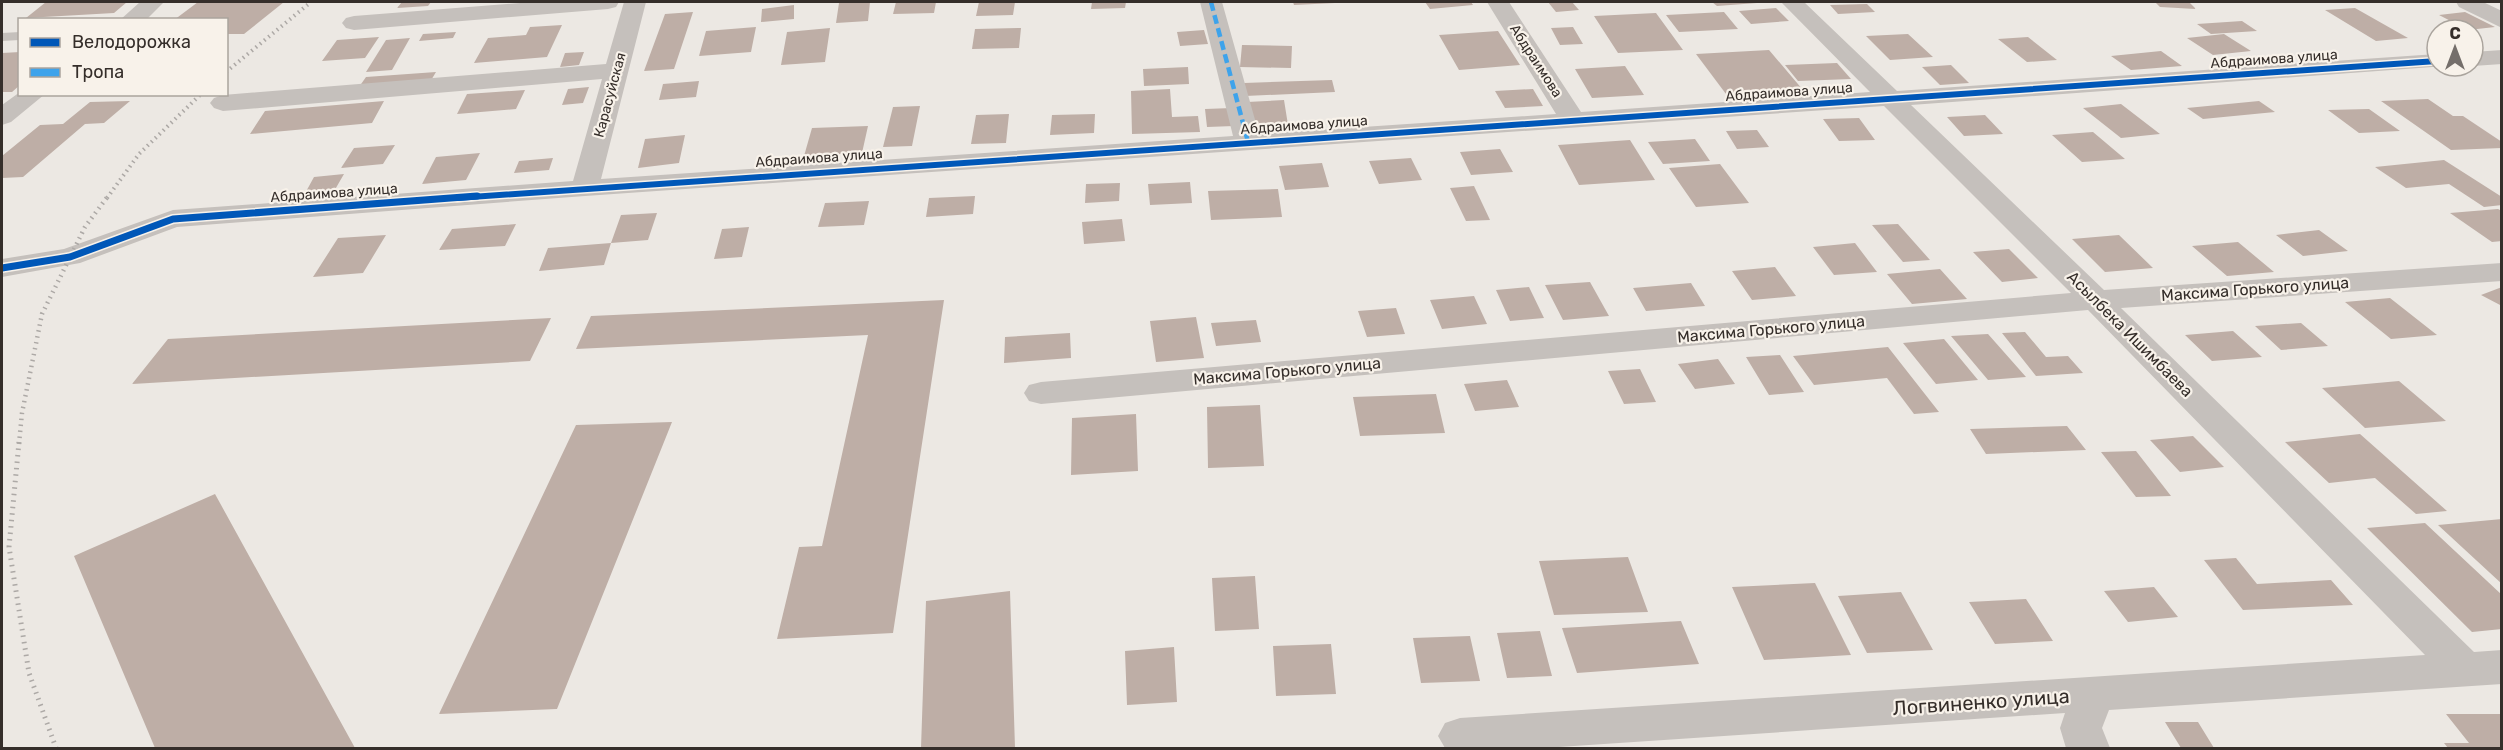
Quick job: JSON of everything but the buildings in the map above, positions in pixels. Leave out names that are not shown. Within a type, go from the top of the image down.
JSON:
[{"type":"street","points":[[133,18],[153,2]]},
{"type":"street","points":[[354,23],[608,2]]},
{"type":"street","name":"Карасуйская","points":[[585,188],[635,2]]},
{"type":"street","points":[[1210,2],[1248,142]]},
{"type":"street","name":"Абдраимова","points":[[1498,2],[1574,120]]},
{"type":"street","name":"Асылбека Ишимбаева","points":[[1792,2],[2096,300],[2483,668]]},
{"type":"street","points":[[2467,2],[2502,21]]},
{"type":"street","points":[[2485,58],[2502,57]]},
{"type":"street","name":"Абдраимова улица","points":[[4,268],[70,257],[173,219],[1248,142],[2425,63]]},
{"type":"street","points":[[223,103],[617,70]]},
{"type":"street","points":[[2,117],[30,96]]},
{"type":"street","name":"Максима Горького улица","points":[[1041,393],[2096,300],[2502,272]]},
{"type":"street","name":"Логвиненко улица","points":[[1461,736],[2483,668]]},
{"type":"street","points":[[2088,748],[2081,728],[2094,694]]},
{"type":"lane","points":[[2,37],[18,36]]},
{"type":"railway","points":[[228,70],[311,2]]},
{"type":"railway","points":[[107,198],[139,154],[199,96]]},
{"type":"railway","points":[[19,444],[22,413],[42,314],[85,227],[108,196]]},
{"type":"railway","points":[[19,442],[9,547],[29,673],[56,748]]},
{"type":"marked path","points":[[1211,2],[1248,142]]},
{"type":"cycle path","points":[[2,268],[70,257],[173,219],[585,188],[2425,62]]}]
